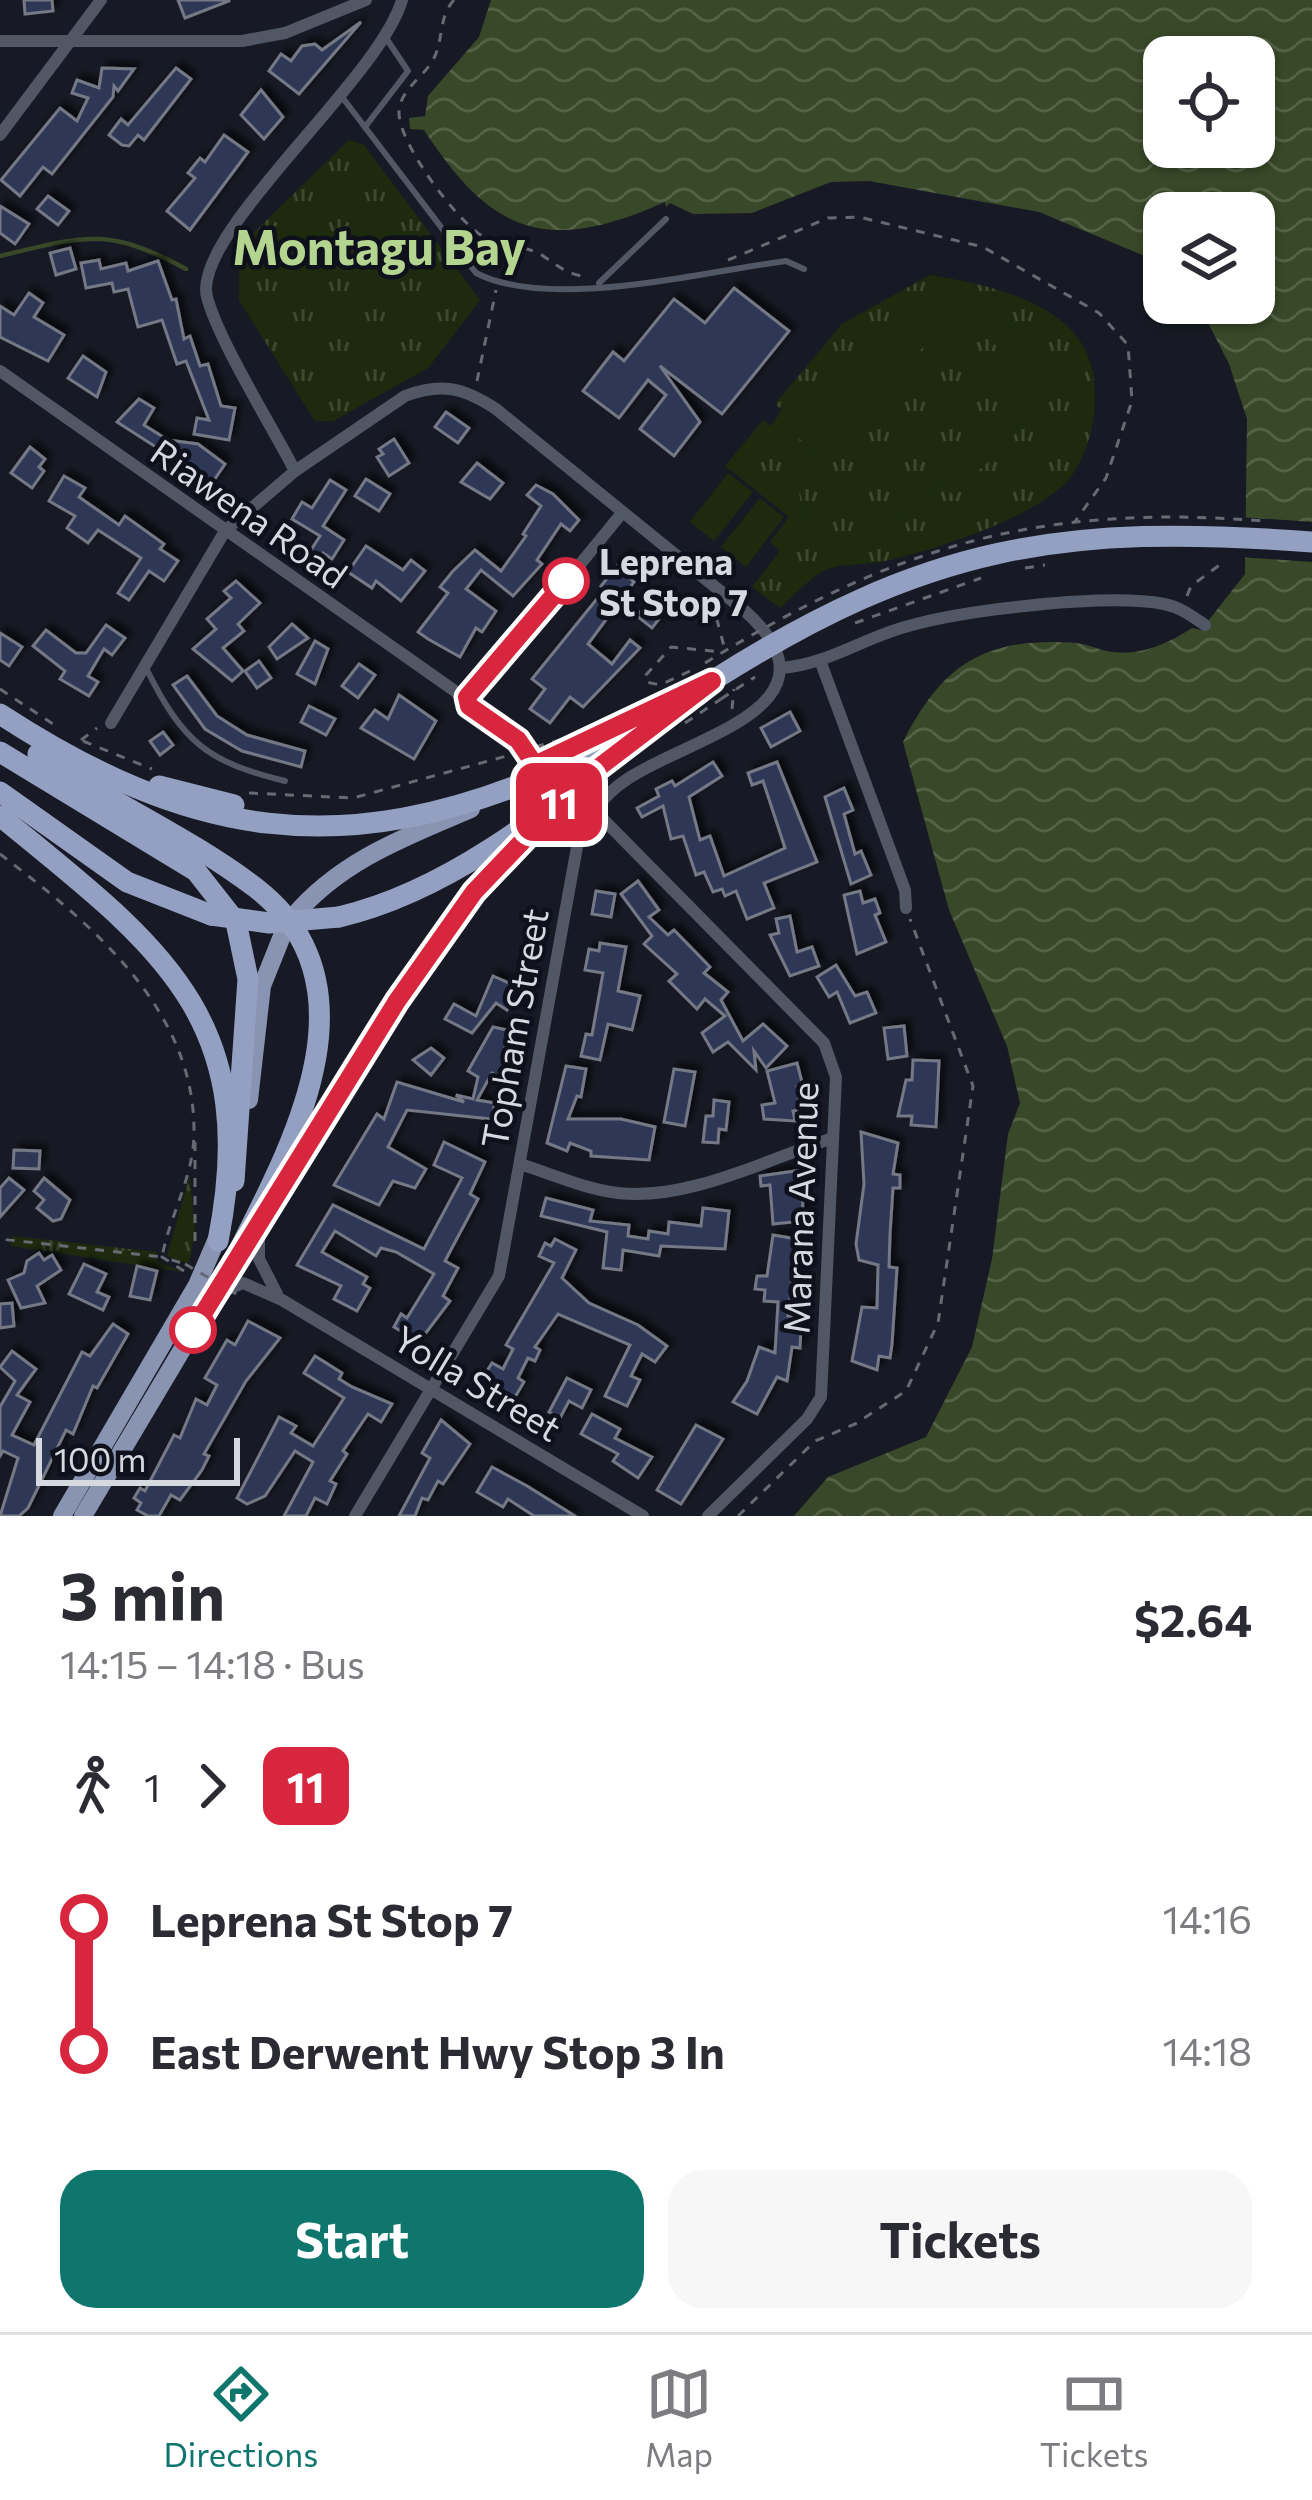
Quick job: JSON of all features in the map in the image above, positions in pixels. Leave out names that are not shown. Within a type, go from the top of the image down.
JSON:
[{"type":"highway","points":[[0,709],[85,766],[153,798],[273,825],[385,822],[472,800],[708,684],[840,607],[959,561],[1027,545],[1139,533],[1312,542]]},
{"type":"highway","points":[[0,792],[127,882],[211,915],[269,922],[339,916],[394,901],[448,874],[708,684]]},
{"type":"highway","points":[[0,709],[87,756],[179,792],[284,812],[366,811],[451,795],[542,768]]},
{"type":"highway","points":[[0,727],[261,892],[308,952],[322,1017],[314,1073],[216,1283]]},
{"type":"highway","points":[[0,752],[210,884],[236,922],[248,979],[234,1181]]},
{"type":"highway","points":[[0,816],[141,934],[170,967],[201,1021],[218,1070],[227,1132],[218,1241]]},
{"type":"main road","points":[[62,1516],[187,1305],[218,1241],[234,1181],[257,1008],[288,924],[322,886],[360,860],[542,768]]},
{"type":"main road","points":[[83,1516],[216,1283],[435,943],[495,867],[577,784]]},
{"type":"street","points":[[0,135],[100,0]]},
{"type":"street","points":[[0,41],[69,44],[265,38],[366,0]]},
{"type":"street","points":[[295,471],[211,306],[206,284],[222,241],[342,97],[386,38],[402,0]]},
{"type":"street","name":"Riawena Road","points":[[0,371],[448,690],[467,697]]},
{"type":"street","points":[[110,723],[225,531],[295,471],[405,396],[446,386],[474,394],[758,622],[776,643],[776,668],[821,663],[909,625],[966,616],[1129,600],[1183,609],[1205,625]]},
{"type":"street","points":[[467,697],[622,513]]},
{"type":"street","points":[[821,663],[905,890],[907,908]]},
{"type":"street","name":"Topham Street","points":[[355,1516],[499,1276],[579,836],[594,810],[630,776],[685,752],[757,708],[774,692],[776,668]]},
{"type":"street","name":"Marana Avenue","points":[[594,810],[824,1043],[836,1077],[821,1397],[807,1419],[708,1516]]},
{"type":"street","points":[[520,1164],[600,1189],[642,1193],[694,1184],[833,1138]]},
{"type":"street","points":[[259,1222],[262,1270],[282,1300]]},
{"type":"street","name":"Yolla Street","points":[[216,1283],[238,1283],[282,1300],[644,1516]]},
{"type":"lane","points":[[365,128],[408,71],[386,38]]},
{"type":"lane","points":[[342,97],[476,272],[497,284],[549,292],[786,261],[804,269]]},
{"type":"lane","points":[[597,286],[666,219]]},
{"type":"lane","points":[[144,665],[185,735],[212,758],[285,781]]},
{"type":"lane","points":[[467,697],[469,706],[518,740],[542,768]]},
{"type":"path","points":[[454,0],[442,21],[436,54],[405,93],[399,115],[407,140],[453,208],[490,241],[538,253],[568,275],[605,278]]},
{"type":"path","points":[[724,262],[844,216],[983,247],[1036,273],[1099,313],[1128,345],[1132,400],[1113,462]]},
{"type":"path","points":[[474,394],[497,284],[490,241]]},
{"type":"path","points":[[1017,567],[1056,560]]},
{"type":"path","points":[[1183,609],[1191,586],[1225,561]]},
{"type":"path","points":[[848,623],[997,572]]},
{"type":"path","points":[[726,653],[671,647],[646,675],[646,682],[708,684],[776,668]]},
{"type":"path","points":[[81,740],[110,723]]},
{"type":"path","points":[[0,854],[88,924],[136,978],[179,1058],[194,1134],[198,1227],[188,1274]]},
{"type":"path","points":[[739,1516],[815,1441],[855,1424],[906,1391],[942,1309],[947,1237],[973,1086],[907,908]]},
{"type":"path","points":[[162,1257],[187,1181],[194,1134]]},
{"type":"path","points":[[0,1239],[178,1259],[241,1298]]},
{"type":"path","points":[[162,1257],[182,1269]]},
{"type":"green space","points":[[349,140],[364,145],[480,300],[428,368],[333,421],[315,421],[239,300],[239,247]]},
{"type":"green space","points":[[930,275],[1024,299],[1066,325],[1081,343],[1094,378],[1092,424],[1084,454],[1069,479],[1033,507],[956,541],[878,562],[830,568],[780,608],[752,587],[780,551],[770,542],[789,517],[725,466],[763,420],[771,426],[782,410],[775,404],[842,324]]},
{"type":"green space","points":[[925,305],[995,314],[1020,335],[1032,357],[1034,399],[1014,435],[952,494],[940,484],[901,528],[873,548],[850,553],[829,549],[801,524],[793,506],[792,486],[796,465],[807,446],[791,431]],"holes":[[[958,331],[997,346],[1011,367],[1009,408],[928,491],[879,533],[842,542],[825,535],[803,509],[799,491],[810,454],[929,342]]]},
{"type":"green space","points":[[728,473],[753,492],[714,541],[690,522]]},
{"type":"green space","points":[[760,498],[784,517],[746,567],[721,547]]},
{"type":"green space","points":[[190,1175],[195,1232],[189,1264],[167,1256]]},
{"type":"green space","points":[[12,1236],[157,1252],[157,1261],[183,1272],[11,1246]]},
{"type":"water","points":[[491,0],[1312,0],[1312,1516],[794,1516],[828,1477],[926,1437],[972,1347],[992,1259],[1008,1134],[1020,1103],[1007,1046],[949,910],[903,742],[934,693],[970,661],[992,651],[1044,642],[1123,653],[1154,647],[1192,628],[1201,630],[1245,574],[1247,419],[1229,364],[1209,324],[1275,324],[1275,192],[1143,192],[1143,255],[1039,212],[869,181],[831,182],[752,213],[693,214],[670,203],[666,207],[665,202],[588,228],[556,230],[526,225],[500,213],[449,166],[424,130],[410,129],[409,118],[425,116],[428,96],[479,37]]},
{"type":"pier","points":[[1240,517],[1312,522],[1312,562],[1239,557]]},
{"type":"building","points":[[24,0],[52,0],[53,11],[25,14]]},
{"type":"building","points":[[178,0],[229,0],[229,1],[185,18]]},
{"type":"building","points":[[361,22],[299,94],[269,71],[281,54],[291,61],[302,46],[315,44],[322,50]]},
{"type":"building","points":[[102,68],[134,69],[118,91],[114,86],[113,97],[52,174],[43,167],[20,196],[1,180],[60,108],[77,121],[88,98],[72,93],[77,80],[99,88]]},
{"type":"building","points":[[176,68],[191,79],[144,140],[138,135],[129,146],[122,145],[109,135],[121,119],[128,125]]},
{"type":"building","points":[[261,90],[283,117],[264,139],[241,115]]},
{"type":"building","points":[[224,135],[248,152],[190,230],[167,211],[195,178],[188,173],[200,158],[205,162]]},
{"type":"building","points":[[48,196],[69,211],[58,225],[37,209]]},
{"type":"building","points":[[0,206],[29,224],[15,244],[0,233]]},
{"type":"building","points":[[70,248],[76,269],[56,275],[50,253]]},
{"type":"building","points":[[99,260],[101,269],[126,263],[128,271],[158,261],[172,300],[176,299],[184,339],[190,336],[200,366],[208,364],[221,406],[235,408],[229,440],[194,434],[197,418],[209,420],[186,361],[177,364],[162,320],[138,327],[128,289],[114,292],[112,283],[86,288],[81,263]]},
{"type":"building","points":[[734,288],[789,331],[722,414],[660,366],[700,422],[674,456],[640,429],[666,395],[648,380],[619,418],[583,391],[613,352],[624,361],[674,299],[705,323]]},
{"type":"building","points":[[29,293],[43,303],[34,317],[64,335],[48,361],[0,337],[0,306],[14,315]]},
{"type":"building","points":[[83,356],[106,372],[97,397],[68,378]]},
{"type":"building","points":[[139,399],[154,408],[144,425],[168,440],[198,444],[225,464],[212,483],[117,422]]},
{"type":"building","points":[[446,412],[469,428],[458,443],[435,427]]},
{"type":"building","points":[[394,439],[409,463],[389,476],[377,457],[383,454],[379,449]]},
{"type":"building","points":[[30,447],[45,459],[39,467],[44,471],[32,488],[11,473]]},
{"type":"building","points":[[477,463],[503,483],[490,499],[461,482]]},
{"type":"building","points":[[64,476],[85,488],[79,497],[119,525],[125,516],[164,544],[160,549],[178,561],[164,581],[149,571],[129,600],[118,593],[141,558],[98,530],[88,543],[67,528],[75,516],[49,501]]},
{"type":"building","points":[[366,479],[390,494],[379,511],[355,496]]},
{"type":"building","points":[[330,480],[346,490],[323,526],[344,540],[332,559],[323,553],[319,559],[309,553],[320,536],[292,519],[302,502],[312,508]]},
{"type":"building","points":[[536,485],[553,494],[579,520],[570,531],[561,524],[537,560],[542,564],[513,596],[481,570],[466,589],[496,611],[482,632],[476,628],[460,657],[418,632],[448,593],[440,587],[475,550],[501,571],[541,506],[527,495]]},
{"type":"building","points":[[366,546],[403,570],[411,560],[425,571],[401,601],[376,581],[372,588],[348,572]]},
{"type":"building","points":[[624,557],[632,563],[624,573],[634,582],[588,644],[612,664],[630,640],[640,648],[583,707],[570,697],[550,723],[530,709],[545,689],[532,679],[605,589],[601,586]]},
{"type":"building","points":[[236,581],[260,603],[238,624],[244,631],[223,648],[243,671],[232,681],[193,649],[216,629],[207,619],[231,598],[224,591]]},
{"type":"building","points":[[656,592],[669,606],[652,628],[637,616]]},
{"type":"building","points":[[292,624],[308,638],[277,659],[269,647]]},
{"type":"building","points":[[106,625],[125,638],[112,655],[104,649],[88,676],[98,682],[89,696],[60,679],[65,671],[33,646],[46,630],[76,653],[86,653]]},
{"type":"building","points":[[0,633],[22,647],[9,666],[0,660]]},
{"type":"building","points":[[315,641],[328,649],[315,684],[297,674]]},
{"type":"building","points":[[259,661],[271,678],[257,688],[245,671]]},
{"type":"building","points":[[359,664],[375,675],[358,698],[342,686]]},
{"type":"building","points":[[187,676],[217,716],[247,735],[305,751],[301,767],[242,751],[205,729],[173,685]]},
{"type":"building","points":[[399,695],[436,721],[414,759],[361,728],[375,710],[388,719]]},
{"type":"building","points":[[309,706],[335,719],[326,735],[301,722]]},
{"type":"building","points":[[790,712],[800,731],[771,747],[761,728]]},
{"type":"building","points":[[163,732],[173,745],[160,755],[150,741]]},
{"type":"building","points":[[713,762],[722,776],[689,797],[700,840],[710,836],[724,876],[785,848],[763,781],[752,785],[748,773],[777,762],[817,862],[764,883],[774,908],[747,919],[736,891],[725,896],[722,889],[713,892],[704,872],[696,875],[683,836],[671,839],[663,806],[642,817],[637,808],[659,796],[656,789],[672,781],[675,786]]},
{"type":"building","points":[[844,788],[853,810],[844,814],[855,854],[861,851],[871,875],[851,884],[825,797]]},
{"type":"building","points":[[638,881],[659,910],[649,917],[668,935],[674,930],[710,967],[704,973],[728,992],[721,1000],[743,1041],[763,1024],[787,1046],[766,1068],[754,1051],[756,1070],[728,1042],[713,1052],[702,1033],[725,1016],[705,999],[697,1009],[669,981],[677,974],[644,944],[652,936],[621,894]]},
{"type":"building","points":[[596,891],[615,894],[611,917],[592,914]]},
{"type":"building","points":[[860,891],[863,903],[875,899],[880,913],[875,915],[886,942],[857,954],[844,895]]},
{"type":"building","points":[[790,916],[797,952],[812,947],[819,966],[790,976],[770,935],[779,933],[776,919]]},
{"type":"building","points":[[600,943],[626,947],[618,991],[640,996],[632,1030],[608,1024],[600,1060],[581,1056],[586,1034],[592,1035],[603,973],[585,970],[589,949],[599,951]]},
{"type":"building","points":[[836,965],[855,996],[867,992],[876,1013],[850,1023],[837,992],[829,997],[817,977]]},
{"type":"building","points":[[493,976],[518,987],[507,1010],[496,1003],[472,1033],[445,1019],[454,1004],[476,1016]]},
{"type":"building","points":[[904,1026],[907,1056],[888,1059],[884,1028]]},
{"type":"building","points":[[493,1027],[507,1030],[503,1067],[497,1076],[492,1073],[477,1100],[495,1103],[491,1119],[407,1110],[388,1147],[426,1169],[415,1188],[393,1181],[379,1205],[334,1185],[377,1114],[384,1119],[397,1082],[464,1102],[456,1095],[473,1099],[478,1077],[468,1071]]},
{"type":"building","points":[[431,1048],[444,1058],[431,1075],[413,1060]]},
{"type":"building","points":[[913,1060],[939,1061],[936,1127],[911,1125],[912,1116],[898,1116],[906,1080],[912,1080]]},
{"type":"building","points":[[797,1063],[803,1086],[797,1087],[800,1110],[793,1111],[795,1121],[764,1119],[762,1105],[775,1103],[767,1071]]},
{"type":"building","points":[[566,1066],[586,1069],[581,1097],[577,1096],[568,1119],[621,1119],[655,1127],[649,1160],[591,1156],[591,1151],[570,1143],[567,1151],[547,1143]]},
{"type":"building","points":[[674,1069],[695,1072],[685,1126],[664,1122]]},
{"type":"building","points":[[714,1100],[729,1102],[726,1130],[719,1129],[718,1143],[703,1142],[706,1116],[713,1116]]},
{"type":"building","points":[[861,1132],[898,1143],[893,1174],[900,1175],[900,1188],[893,1188],[889,1267],[897,1268],[892,1344],[890,1358],[879,1356],[877,1370],[852,1361],[862,1307],[877,1308],[878,1265],[859,1260],[856,1244],[864,1184]]},
{"type":"building","points":[[444,1142],[485,1162],[470,1194],[478,1199],[445,1261],[458,1268],[443,1296],[450,1301],[419,1342],[394,1327],[401,1314],[407,1318],[434,1274],[396,1252],[381,1248],[376,1256],[335,1231],[322,1252],[367,1277],[363,1284],[370,1288],[357,1311],[334,1299],[341,1286],[297,1265],[333,1205],[424,1249],[462,1178],[434,1165]]},
{"type":"building","points":[[14,1150],[40,1151],[39,1169],[13,1168]]},
{"type":"building","points":[[802,1170],[803,1221],[773,1224],[770,1185],[761,1186],[760,1176]]},
{"type":"building","points":[[9,1178],[24,1190],[0,1217],[0,1188]]},
{"type":"building","points":[[44,1178],[70,1200],[61,1219],[53,1221],[37,1208],[44,1200],[34,1191]]},
{"type":"building","points":[[546,1198],[593,1210],[590,1221],[629,1225],[628,1236],[648,1239],[649,1231],[668,1234],[669,1222],[701,1226],[703,1208],[729,1211],[725,1249],[661,1246],[659,1256],[623,1250],[621,1270],[603,1268],[607,1232],[541,1216]]},
{"type":"building","points":[[773,1235],[797,1239],[788,1316],[797,1317],[796,1327],[801,1327],[800,1348],[792,1347],[787,1381],[777,1377],[757,1414],[733,1402],[747,1381],[759,1347],[775,1353],[778,1302],[764,1301],[765,1290],[755,1289],[757,1276],[767,1276]]},
{"type":"building","points":[[555,1239],[576,1250],[562,1278],[589,1303],[638,1325],[667,1346],[655,1362],[642,1354],[631,1376],[640,1380],[627,1406],[605,1396],[630,1345],[558,1314],[535,1347],[540,1350],[535,1361],[528,1358],[518,1378],[524,1382],[512,1402],[482,1379],[492,1363],[503,1369],[513,1349],[506,1345],[554,1263],[539,1256],[545,1243],[551,1246]]},
{"type":"building","points":[[39,1253],[44,1260],[52,1255],[61,1270],[37,1286],[45,1303],[21,1308],[8,1280],[24,1273],[27,1261]]},
{"type":"building","points":[[84,1264],[106,1274],[97,1292],[109,1297],[103,1310],[69,1294]]},
{"type":"building","points":[[137,1266],[157,1271],[150,1300],[130,1296]]},
{"type":"building","points":[[12,1303],[14,1326],[0,1328],[0,1304]]},
{"type":"building","points":[[248,1321],[280,1338],[246,1381],[204,1454],[209,1456],[202,1470],[180,1500],[171,1495],[159,1516],[137,1510],[141,1503],[134,1498],[140,1488],[145,1491],[174,1435],[180,1438],[196,1399],[207,1405],[217,1385],[205,1378],[227,1340],[235,1345]]},
{"type":"building","points":[[113,1324],[128,1334],[97,1388],[93,1386],[73,1434],[66,1430],[28,1508],[19,1516],[0,1516],[18,1458],[3,1451],[0,1456],[0,1407],[15,1381],[0,1367],[12,1351],[36,1369],[17,1395],[30,1402],[12,1435],[34,1445],[82,1352],[90,1356]]},
{"type":"building","points":[[315,1356],[342,1373],[339,1379],[392,1404],[381,1422],[368,1414],[343,1451],[347,1454],[330,1481],[336,1484],[327,1504],[315,1498],[306,1516],[284,1516],[313,1462],[295,1451],[265,1496],[247,1504],[237,1498],[279,1417],[296,1426],[291,1433],[313,1446],[344,1398],[304,1373]]},
{"type":"building","points":[[567,1378],[591,1390],[582,1408],[569,1401],[560,1418],[549,1412]]},
{"type":"building","points":[[592,1414],[620,1429],[615,1438],[652,1457],[638,1478],[613,1461],[618,1454],[581,1434]]},
{"type":"building","points":[[441,1420],[470,1444],[443,1484],[438,1481],[428,1500],[422,1498],[415,1516],[399,1516],[430,1458],[422,1453]]},
{"type":"building","points":[[696,1425],[723,1439],[681,1504],[657,1490]]},
{"type":"building","points":[[492,1467],[575,1516],[534,1516],[508,1499],[503,1507],[477,1492]]},
{"type":"waterway","points":[[0,256],[95,239],[135,246],[186,269]]},
{"type":"bus line","name":"11","points":[[193,1330],[397,1001],[474,892],[577,784],[712,681],[535,765],[518,740],[469,706],[467,697],[566,581]]},
{"type":"place","name":"Leprena St Stop 7","points":[[566,581]]},
{"type":"district","name":"Montagu Bay","points":[[379,245]]}]
